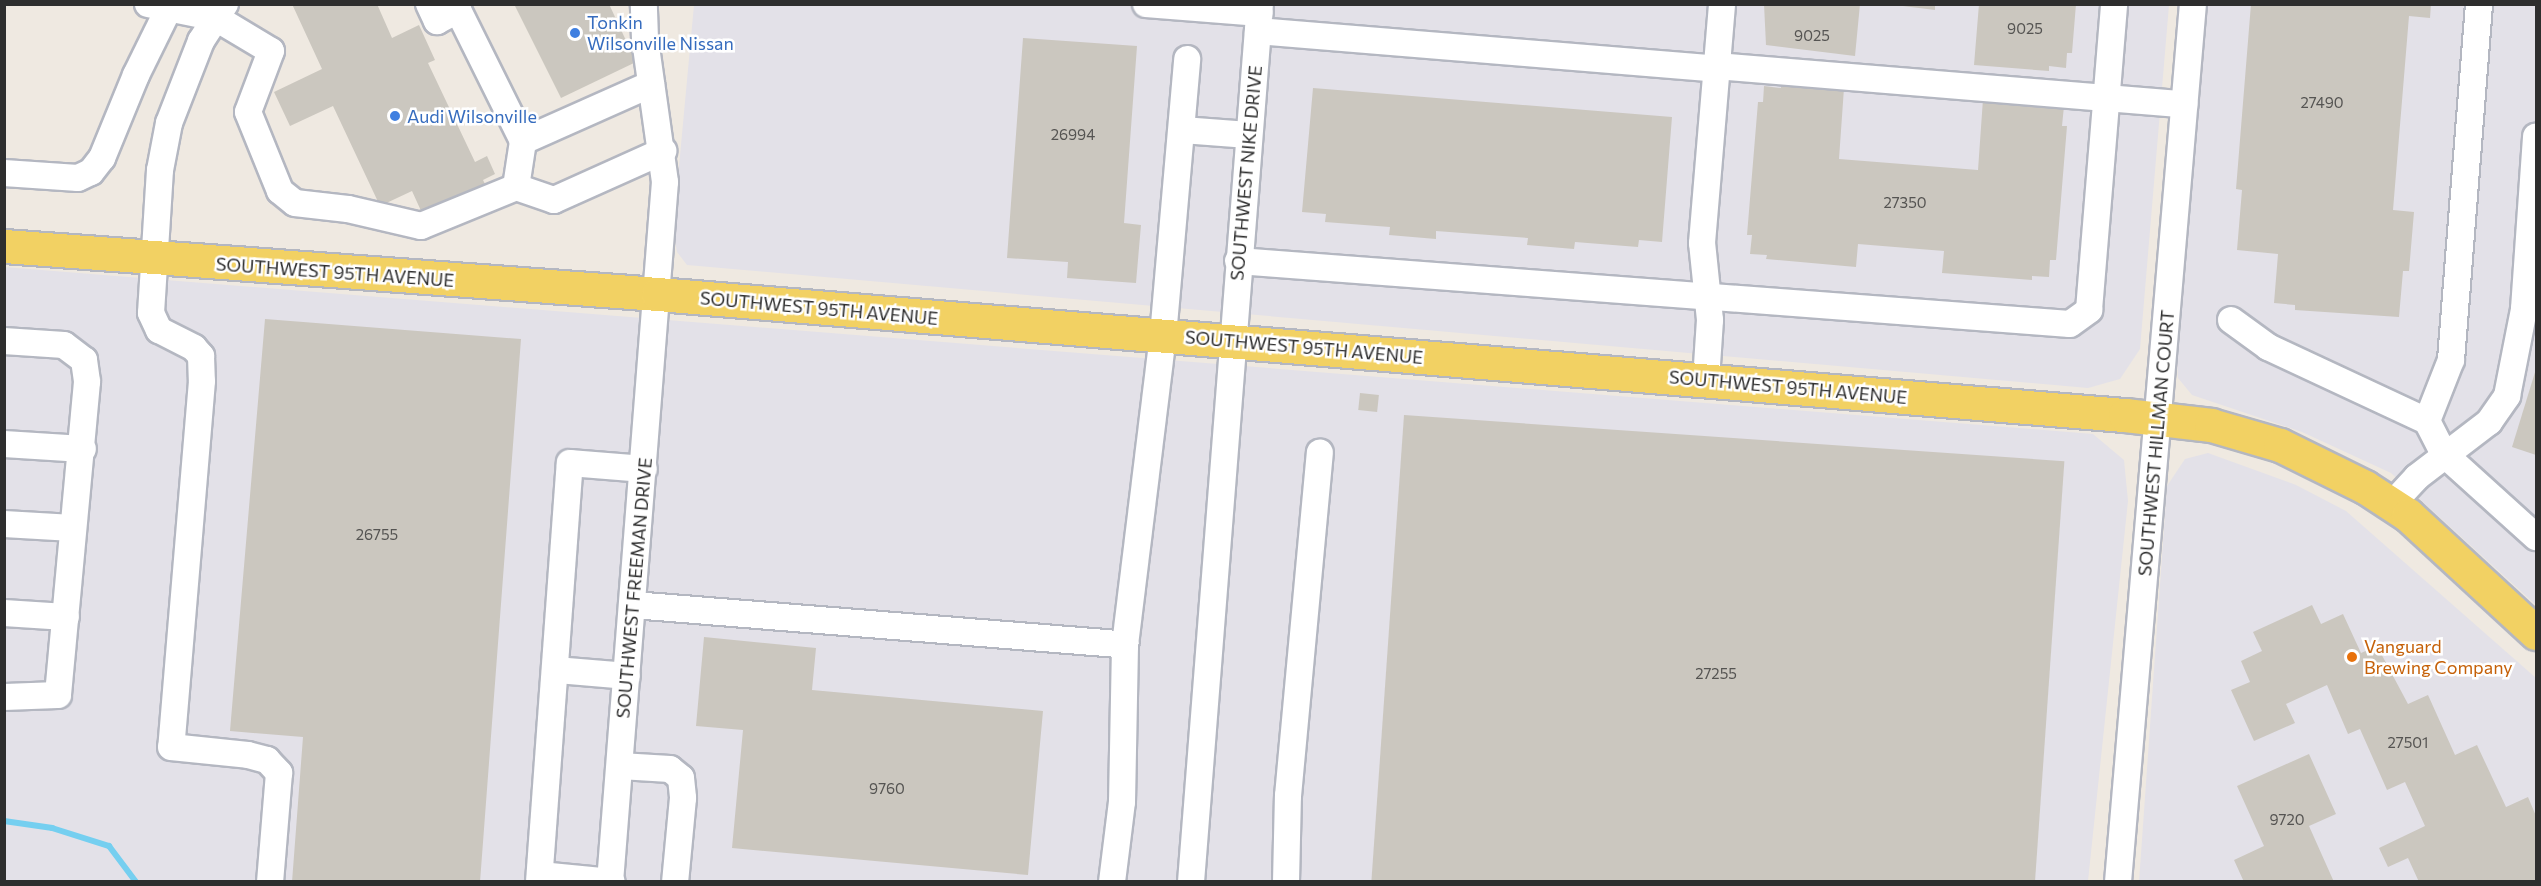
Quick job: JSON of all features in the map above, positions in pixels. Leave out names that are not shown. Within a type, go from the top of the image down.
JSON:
[{"type":"main road","name":"SOUTHWEST 95TH AVENUE","points":[[4,246],[155,260],[658,294],[2159,418],[2211,425],[2280,445],[2343,474],[2392,504],[2533,622]]},
{"type":"street","points":[[429,4],[437,21],[458,10],[523,141],[516,187]]},
{"type":"street","name":"SOUTHWEST FREEMAN DRIVE","points":[[611,881],[665,182],[663,151],[651,84],[644,4]]},
{"type":"street","points":[[1146,4],[1716,68],[2184,104]]},
{"type":"street","points":[[1706,380],[1710,320],[1702,243],[1722,4]]},
{"type":"street","points":[[1238,261],[2070,324],[2090,310],[2114,4]]},
{"type":"street","name":"SOUTHWEST HILLMAN COURT","points":[[2118,882],[2193,4]]},
{"type":"street","points":[[2427,421],[2451,360],[2480,4]]},
{"type":"street","points":[[4,173],[78,178],[91,172],[102,158],[163,5],[220,11],[271,51],[248,112],[280,191],[295,203],[348,209],[421,226],[516,187],[554,200],[663,151]]},
{"type":"street","points":[[220,11],[201,41],[169,123],[160,170],[152,313],[159,330],[201,356],[202,381],[171,747],[248,754],[267,760],[279,773],[270,882]]},
{"type":"street","name":"SOUTHWEST NIKE DRIVE","points":[[1191,882],[1231,341],[1259,16]]},
{"type":"street","points":[[1112,882],[1122,802],[1125,645],[1163,336],[1187,59]]},
{"type":"street","points":[[523,141],[651,84]]},
{"type":"street","points":[[1182,130],[1249,135]]},
{"type":"street","points":[[2392,504],[2444,454],[2489,422],[2507,396],[2530,309],[2536,136]]},
{"type":"street","points":[[2231,320],[2268,347],[2427,421],[2444,454],[2536,537]]},
{"type":"street","points":[[4,341],[64,345],[84,360],[87,382],[83,449],[73,528],[58,695],[4,697]]},
{"type":"street","points":[[4,444],[83,449]]},
{"type":"street","points":[[1286,882],[1288,796],[1320,452]]},
{"type":"street","points":[[611,881],[540,878],[570,463],[644,469]]},
{"type":"street","points":[[4,524],[73,528]]},
{"type":"street","points":[[633,605],[1125,645]]},
{"type":"street","points":[[4,613],[66,617]]},
{"type":"street","points":[[556,670],[627,676]]},
{"type":"street","points":[[620,766],[669,769],[681,778],[675,882]]},
{"type":"shaded area","points":[[694,5],[2169,5],[2140,349],[2120,379],[2088,388],[687,265],[677,252],[673,231]]},
{"type":"shaded area","points":[[2202,5],[2536,5],[2536,605],[2391,473],[2302,432],[2192,395],[2178,378],[2176,346]]},
{"type":"shaded area","points":[[4,267],[2093,434],[2124,460],[2128,501],[2088,881],[5,881]]},
{"type":"shaded area","points":[[2208,453],[2296,485],[2346,511],[2536,678],[2536,881],[2139,882],[2167,486],[2185,459]]},
{"type":"building","name":"Audi Wilsonville","points":[[292,4],[377,4],[392,38],[419,25],[435,60],[428,63],[475,162],[487,156],[495,174],[483,180],[485,184],[422,213],[412,191],[380,206],[333,106],[290,126],[274,92],[322,69]]},
{"type":"building","name":"Tonkin Wilsonville Nissan","points":[[514,4],[609,4],[636,62],[561,98]]},
{"type":"building","points":[[1764,4],[1860,4],[1855,56],[1766,45]]},
{"type":"building","points":[[1887,4],[1935,4],[1935,10]]},
{"type":"building","points":[[1979,4],[2076,4],[2072,53],[2067,53],[2066,68],[2049,66],[2049,71],[1974,65]]},
{"type":"building","points":[[2251,4],[2431,4],[2430,18],[2409,16],[2393,210],[2414,212],[2409,271],[2403,271],[2399,317],[2295,310],[2295,305],[2274,303],[2278,254],[2237,250],[2242,190],[2236,189]]},
{"type":"building","points":[[1023,38],[1137,46],[1124,223],[1141,225],[1136,283],[1067,278],[1068,262],[1007,258]]},
{"type":"building","points":[[1781,83],[1844,88],[1839,159],[1978,170],[1983,99],[2064,106],[2062,126],[2067,126],[2056,260],[2050,260],[2049,277],[2032,276],[2032,280],[1942,273],[1944,251],[1858,244],[1856,267],[1766,259],[1767,255],[1750,254],[1752,235],[1747,235],[1758,102],[1763,102],[1764,86],[1781,88]]},
{"type":"building","points":[[1313,88],[1672,117],[1662,242],[1639,240],[1638,247],[1575,242],[1574,249],[1527,245],[1528,238],[1436,231],[1436,239],[1389,235],[1390,227],[1325,222],[1326,214],[1302,212]]},
{"type":"building","points":[[265,319],[521,339],[480,882],[292,882],[303,737],[230,731]]},
{"type":"building","points":[[2536,369],[2536,455],[2512,447]]},
{"type":"building","points":[[1360,393],[1379,395],[1377,412],[1358,410]]},
{"type":"building","points":[[1404,415],[2064,461],[2035,882],[1371,882]]},
{"type":"building","points":[[2312,605],[2321,624],[2343,614],[2361,653],[2377,646],[2408,704],[2428,695],[2455,755],[2477,745],[2506,807],[2528,797],[2536,816],[2536,882],[2419,882],[2408,858],[2388,867],[2379,848],[2425,826],[2405,782],[2387,790],[2360,729],[2348,734],[2327,685],[2286,704],[2295,723],[2254,741],[2231,690],[2250,682],[2241,661],[2262,651],[2253,632]]},
{"type":"building","points":[[704,637],[816,648],[812,690],[1043,711],[1028,875],[732,848],[743,730],[696,726]]},
{"type":"building","points":[[2309,754],[2336,814],[2309,826],[2334,882],[2244,882],[2234,860],[2264,846],[2237,786]]},
{"type":"waterway","points":[[4,821],[52,828],[109,846],[136,882]]},
{"type":"place","name":"Tonkin Wilsonville Nissan","points":[[575,33]]},
{"type":"place","name":"Audi Wilsonville","points":[[395,116]]},
{"type":"place","name":"Vanguard Brewing Company","points":[[2352,657]]}]
